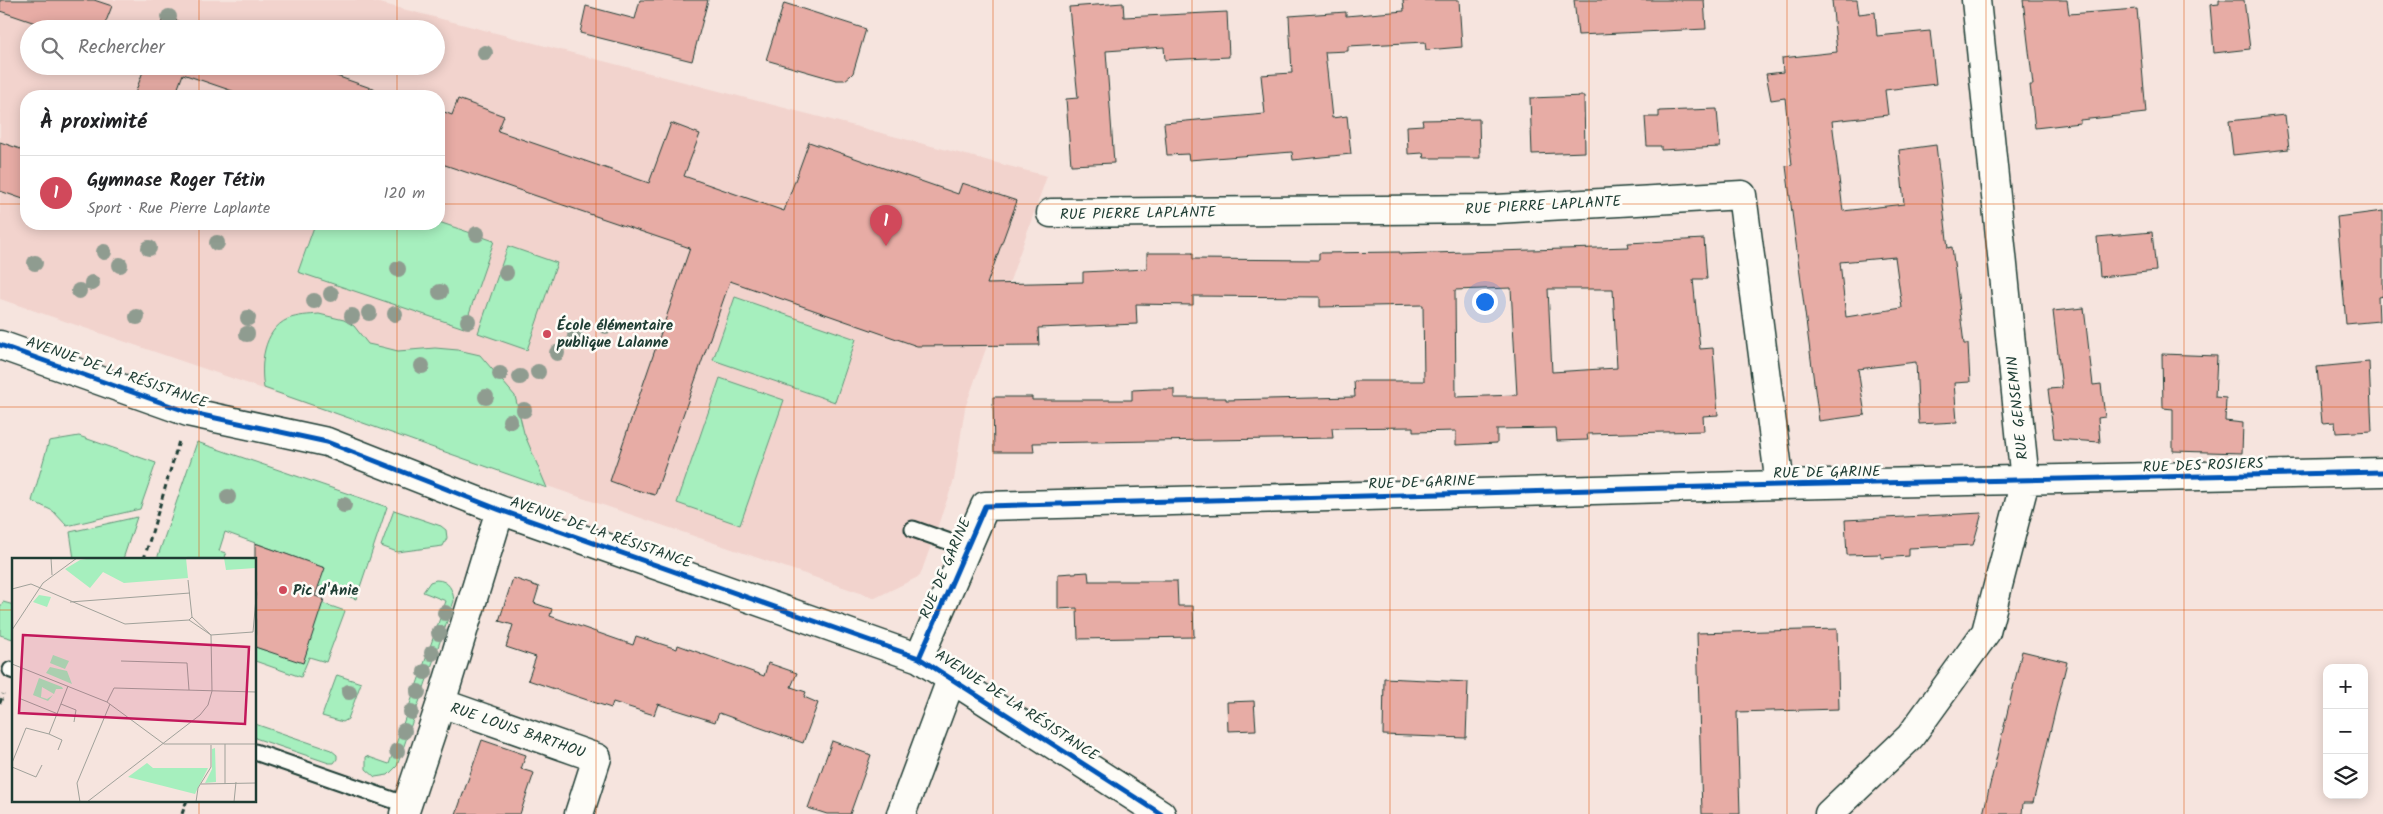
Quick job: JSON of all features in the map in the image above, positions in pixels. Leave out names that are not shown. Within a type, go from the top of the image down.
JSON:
[{"type":"street","name":"RUE GENSEMIN","points":[[1829,814],[1910,737],[1986,632],[2025,481],[1976,0]]},
{"type":"street","name":"RUE PIERRE LAPLANTE","points":[[1051,213],[1496,209],[1742,195],[1780,485]]},
{"type":"street","name":"AVENUE DE LA RÉSISTANCE","points":[[0,345],[188,412],[327,442],[500,510],[920,658],[1161,814]]},
{"type":"street","name":"RUE DES ROSIERS","points":[[2025,481],[2383,472]]},
{"type":"street","name":"RUE DE GARINE","points":[[920,658],[985,506],[1780,485],[2025,481]]},
{"type":"street","name":"RUE LOUIS BARTHOU","points":[[406,809],[441,703],[500,510]]},
{"type":"street","points":[[901,814],[952,677]]},
{"type":"street","name":"RUE LOUIS BARTHOU","points":[[441,703],[597,758],[579,814]]},
{"type":"lane","points":[[913,529],[967,548]]},
{"type":"lane","points":[[256,752],[406,809]]},
{"type":"path","points":[[144,558],[188,412]]},
{"type":"path","points":[[182,814],[186,802]]},
{"type":"shaded area","name":"École élémentaire publique Lalanne","points":[[0,0],[368,0],[1047,176],[965,408],[954,480],[920,576],[875,598],[0,299]]},
{"type":"green space","points":[[445,224],[494,241],[464,328],[298,272],[313,230],[445,230]]},
{"type":"green space","points":[[508,246],[557,263],[527,350],[478,333]]},
{"type":"green space","points":[[735,297],[856,339],[835,402],[713,360]]},
{"type":"green space","points":[[319,314],[344,320],[354,326],[368,344],[398,351],[435,348],[458,350],[480,355],[515,396],[524,433],[547,488],[264,388],[263,359],[268,340],[273,331],[288,319]]},
{"type":"green space","points":[[720,378],[784,400],[740,525],[677,503]]},
{"type":"green space","points":[[79,436],[156,463],[140,509],[67,526],[53,511],[32,501],[49,441]]},
{"type":"green space","points":[[197,442],[387,507],[356,599],[318,586],[324,568],[225,532],[219,551],[226,553],[225,558],[157,558]]},
{"type":"green space","points":[[394,510],[441,526],[446,530],[447,538],[443,546],[397,552],[381,546]]},
{"type":"green space","points":[[137,517],[123,558],[74,558],[70,532]]},
{"type":"green space","points":[[440,580],[449,586],[453,593],[454,601],[397,766],[388,775],[375,777],[366,769],[366,756],[389,764],[446,601],[423,592],[430,582]]},
{"type":"green space","points":[[3,602],[12,604],[12,639],[0,635],[0,608]]},
{"type":"green space","points":[[322,603],[345,611],[326,662],[309,657],[301,677],[256,661],[256,643],[258,648],[275,653]]},
{"type":"green space","points":[[337,675],[361,683],[348,719],[343,722],[322,716]]},
{"type":"green space","points":[[256,724],[331,750],[337,755],[337,759],[334,763],[329,763],[256,738]]},
{"type":"building","points":[[0,0],[94,0],[112,6],[107,20],[26,20],[0,11]]},
{"type":"building","points":[[640,0],[708,0],[692,61],[580,33],[586,6],[635,19]]},
{"type":"building","points":[[1403,0],[1459,0],[1462,47],[1426,50],[1425,42],[1348,46],[1348,51],[1325,52],[1332,118],[1347,116],[1351,154],[1293,160],[1292,152],[1189,160],[1188,154],[1167,155],[1164,123],[1265,114],[1261,75],[1292,73],[1289,16],[1346,12],[1346,16],[1404,11]]},
{"type":"building","points":[[1574,0],[1704,0],[1706,29],[1578,35]]},
{"type":"building","points":[[1832,0],[1857,0],[1859,14],[1875,12],[1877,36],[1930,31],[1936,84],[1885,90],[1888,115],[1832,121],[1843,211],[1904,204],[1899,150],[1936,145],[1948,248],[1952,247],[1964,344],[1968,344],[1970,382],[1954,383],[1957,422],[1919,424],[1916,362],[1858,369],[1865,415],[1819,421],[1786,166],[1792,165],[1785,98],[1771,100],[1766,74],[1783,72],[1782,58],[1837,52]],"holes":[[[1895,257],[1902,308],[1846,317],[1840,262]]]},
{"type":"building","points":[[2023,0],[2067,0],[2069,14],[2137,9],[2146,113],[2080,120],[2080,123],[2035,128],[2030,85],[2033,85]]},
{"type":"building","points":[[2219,0],[2244,0],[2250,49],[2214,53],[2210,5],[2219,4]]},
{"type":"building","points":[[784,3],[866,29],[853,73],[850,76],[845,80],[836,80],[766,60]]},
{"type":"building","points":[[1123,3],[1124,17],[1227,12],[1229,57],[1165,60],[1164,47],[1106,51],[1114,163],[1071,165],[1066,99],[1078,98],[1069,7]]},
{"type":"building","points":[[164,16],[175,20],[162,20]]},
{"type":"building","points":[[142,75],[183,75],[177,90],[136,90]]},
{"type":"building","points":[[186,75],[334,75],[376,90],[230,90]]},
{"type":"building","points":[[1584,96],[1585,152],[1532,154],[1530,98]]},
{"type":"building","points":[[458,99],[504,116],[498,131],[649,183],[671,123],[700,134],[684,176],[784,211],[809,142],[958,194],[962,183],[1017,201],[987,284],[1083,282],[1083,272],[1147,269],[1147,253],[1193,253],[1193,259],[1319,260],[1319,253],[1400,252],[1400,254],[1629,247],[1628,243],[1704,239],[1707,279],[1693,279],[1700,349],[1713,348],[1718,415],[1703,416],[1704,431],[1587,434],[1588,440],[1557,441],[1556,428],[1497,429],[1497,443],[1456,445],[1456,431],[1413,432],[1413,427],[1332,428],[1333,438],[1033,443],[1034,452],[994,452],[993,397],[1032,397],[1032,400],[1132,400],[1132,390],[1174,389],[1174,398],[1226,398],[1226,400],[1355,397],[1354,381],[1424,381],[1423,305],[1320,307],[1320,297],[1193,296],[1193,305],[1136,304],[1137,324],[1038,328],[1039,345],[917,346],[730,281],[655,495],[610,481],[690,248],[445,165],[445,112],[452,115]],"holes":[[[1511,288],[1517,395],[1456,397],[1455,290]],[[1548,289],[1613,289],[1617,368],[1552,372]]]},
{"type":"building","points":[[1717,109],[1720,147],[1661,150],[1661,146],[1647,146],[1645,117],[1659,117],[1659,111]]},
{"type":"building","points":[[2285,115],[2289,149],[2233,155],[2229,121]]},
{"type":"building","points":[[1479,119],[1480,158],[1424,158],[1423,153],[1408,154],[1407,126],[1423,125],[1422,120]]},
{"type":"building","points":[[0,142],[20,149],[20,198],[0,191]]},
{"type":"building","points":[[2383,211],[2383,296],[2378,297],[2379,321],[2346,324],[2337,217]]},
{"type":"building","points":[[2152,232],[2156,271],[2100,277],[2097,237]]},
{"type":"building","points":[[2084,308],[2093,385],[2101,384],[2105,417],[2098,418],[2100,442],[2054,439],[2048,389],[2062,388],[2053,311]]},
{"type":"building","points":[[2162,354],[2217,356],[2215,397],[2226,398],[2225,421],[2243,423],[2242,453],[2173,451],[2173,409],[2163,408]]},
{"type":"building","points":[[2369,362],[2372,431],[2336,433],[2335,422],[2322,423],[2317,367]]},
{"type":"building","points":[[1982,513],[1973,545],[1909,548],[1909,556],[1881,558],[1881,554],[1847,555],[1845,520]]},
{"type":"building","name":"Pic d'Anie","points":[[255,543],[325,568],[315,596],[324,599],[303,663],[256,647]]},
{"type":"building","points":[[1088,572],[1089,581],[1177,581],[1178,606],[1193,606],[1194,637],[1078,639],[1077,608],[1058,609],[1058,574]]},
{"type":"building","points":[[513,578],[539,587],[534,603],[552,609],[550,616],[633,645],[636,636],[677,649],[678,645],[764,676],[768,663],[797,673],[791,687],[806,692],[804,697],[818,703],[803,743],[719,713],[715,722],[658,704],[654,715],[613,702],[611,708],[528,680],[536,657],[506,647],[513,625],[499,621]]},
{"type":"building","points":[[1837,629],[1839,709],[1737,712],[1740,814],[1702,814],[1697,633]]},
{"type":"building","points":[[2022,651],[2067,662],[2033,803],[2023,803],[2022,814],[1983,814]]},
{"type":"building","points":[[1384,678],[1468,682],[1466,738],[1383,735]]},
{"type":"building","points":[[1254,701],[1256,730],[1228,731],[1227,702]]},
{"type":"building","points":[[482,740],[526,755],[521,769],[534,773],[520,814],[456,814]]},
{"type":"building","points":[[832,741],[871,755],[850,814],[827,814],[808,808]]},
{"type":"cycle path","points":[[0,345],[188,412],[327,442],[500,510],[919,658],[1161,814]]},
{"type":"cycle path","points":[[919,658],[985,506],[1780,485],[2383,472]]},
{"type":"place","name":"Gymnase Roger Tétin","points":[[886,246]]},
{"type":"place","name":"École élémentaire publique Lalanne","points":[[547,334]]},
{"type":"place","name":"Pic d'Anie","points":[[283,590]]}]
